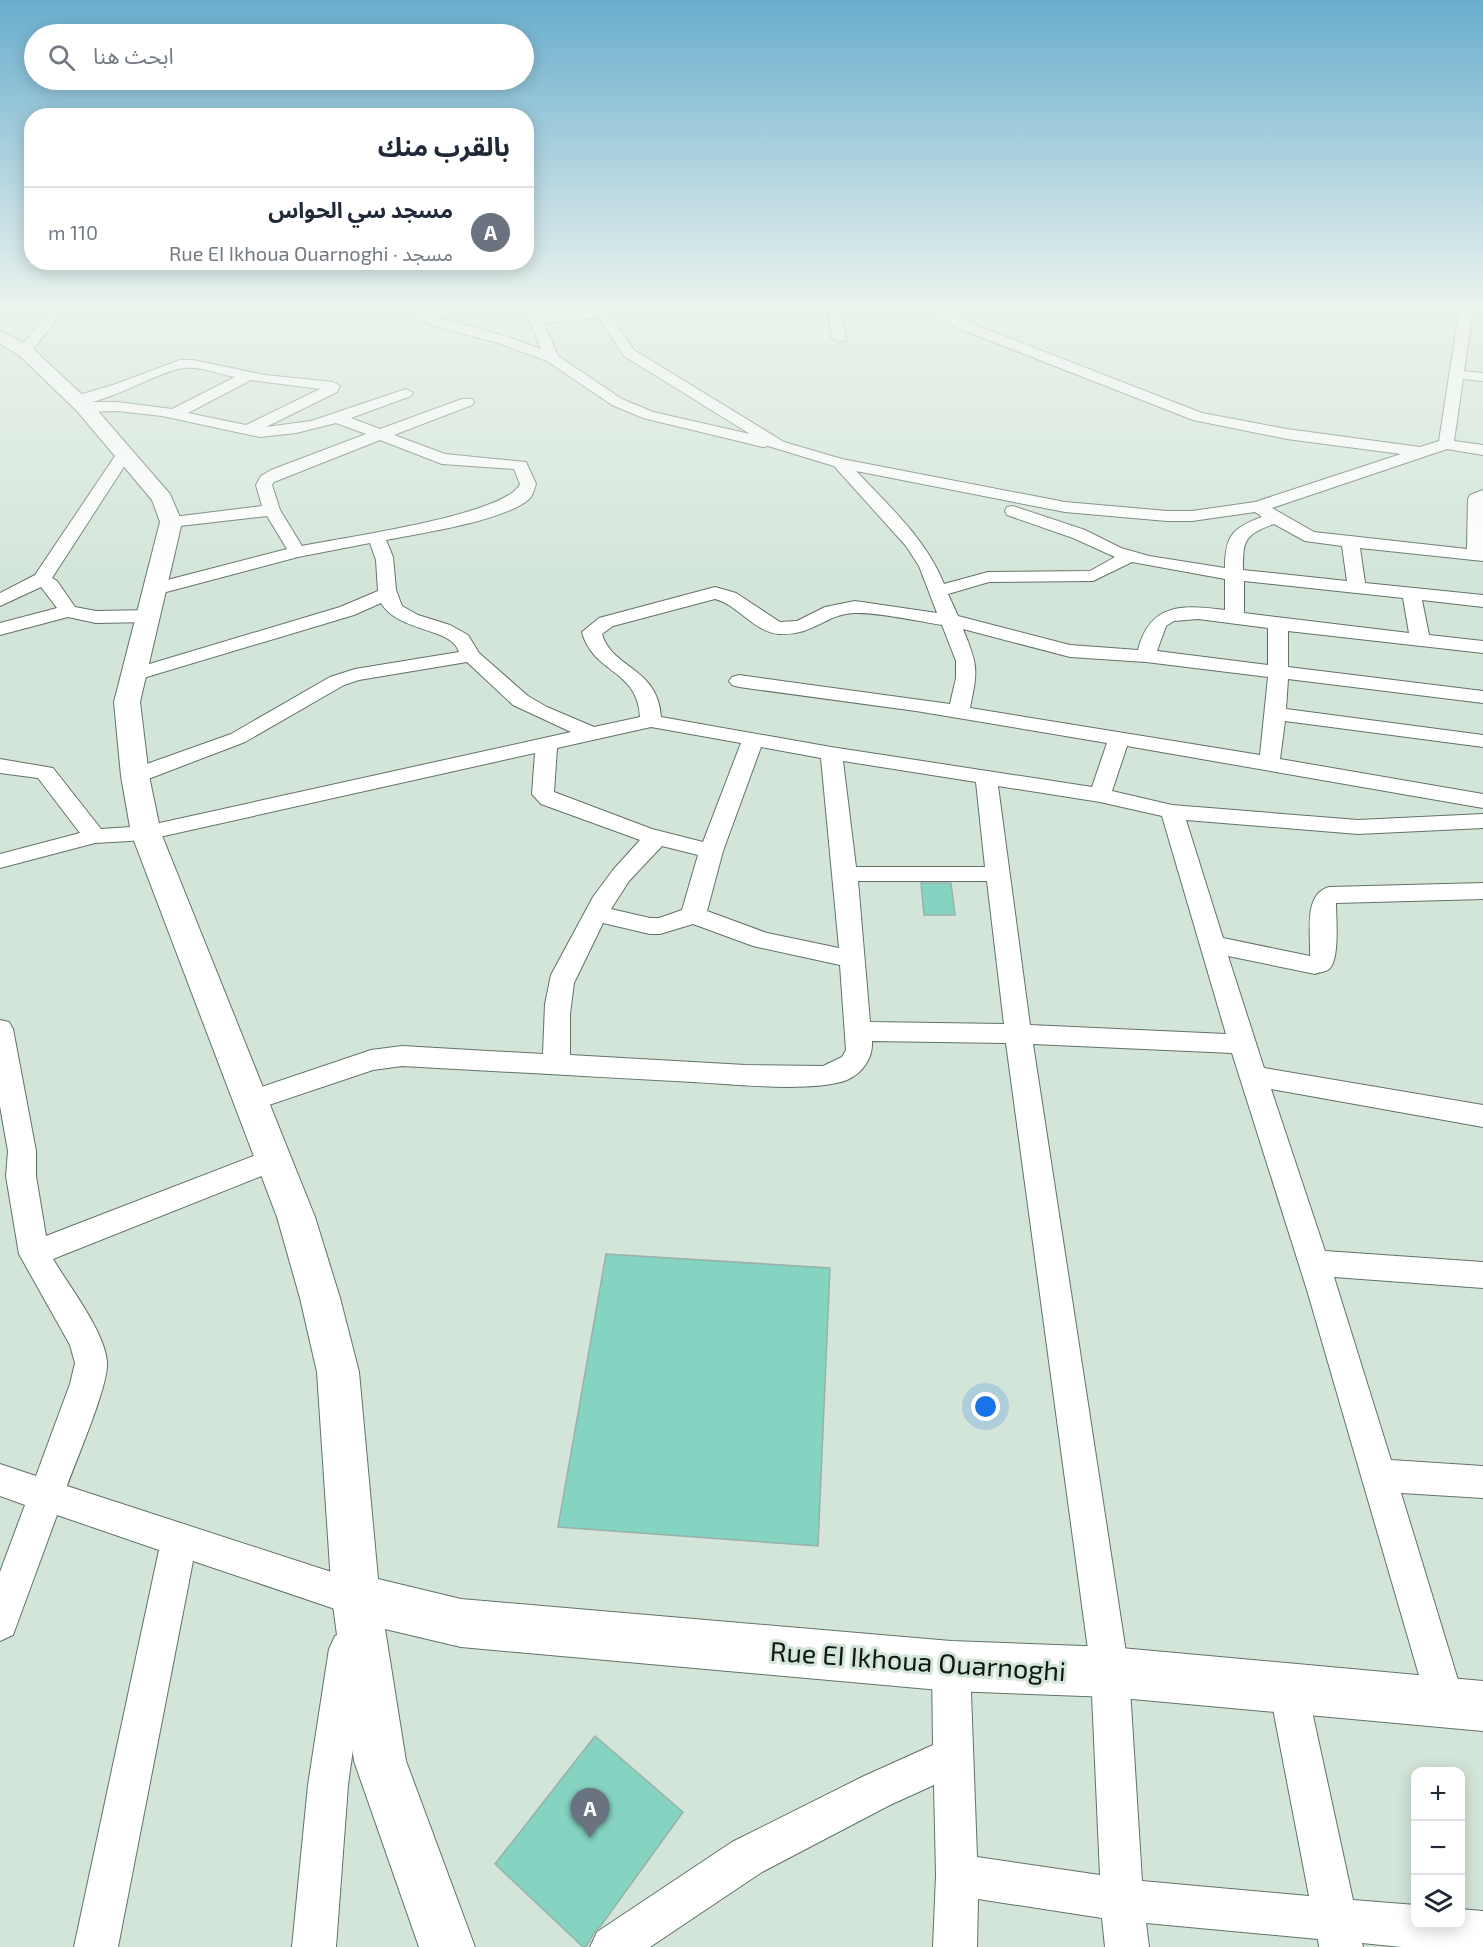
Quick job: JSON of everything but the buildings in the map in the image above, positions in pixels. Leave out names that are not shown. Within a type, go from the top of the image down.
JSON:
[{"type":"street","points":[[72,397],[162,499],[171,522],[127,702],[135,776],[146,833],[296,1217],[314,1278],[338,1372],[356,1598],[380,1761],[447,1947]]},
{"type":"street","points":[[80,404],[97,397]]},
{"type":"street","points":[[174,414],[207,397]]},
{"type":"street","points":[[248,430],[314,397]]},
{"type":"street","points":[[80,404],[120,406],[174,414],[248,430],[283,431],[394,397]]},
{"type":"street","points":[[609,397],[648,415],[778,445],[845,468],[1036,517],[1129,556],[1235,575],[1483,601]]},
{"type":"street","points":[[701,397],[778,445]]},
{"type":"street","points":[[1145,397],[1198,417],[1287,434],[1422,452]]},
{"type":"street","points":[[1446,444],[1453,397]]},
{"type":"street","points":[[297,552],[272,510],[264,485],[267,479],[277,473],[467,402]]},
{"type":"street","points":[[697,428],[733,416]]},
{"type":"street","points":[[0,629],[68,611],[96,617],[152,602],[297,552],[376,538],[491,512],[524,494],[528,484],[520,465],[442,459],[334,417]]},
{"type":"street","points":[[845,468],[1065,507],[1138,515],[1192,516],[1258,507],[1446,444],[1483,450]]},
{"type":"street","points":[[0,600],[42,579],[123,456]]},
{"type":"street","points":[[845,468],[913,543],[928,566],[966,661],[966,678],[959,712]]},
{"type":"street","points":[[1258,507],[1311,537],[1479,556],[1476,499],[1483,495]]},
{"type":"street","points":[[171,522],[272,510]]},
{"type":"street","points":[[1235,617],[1234,546],[1239,536],[1249,528],[1275,518]]},
{"type":"street","points":[[376,538],[385,559],[386,594],[392,607],[400,615],[464,639],[470,646],[470,656]]},
{"type":"street","points":[[1350,542],[1357,588]]},
{"type":"street","points":[[938,591],[988,577],[1093,576],[1129,556]]},
{"type":"street","points":[[42,579],[51,585],[68,611]]},
{"type":"street","points":[[651,721],[650,704],[646,693],[632,676],[604,653],[593,639],[592,632],[606,622],[715,593],[729,597],[766,624],[778,628],[801,627],[842,607],[950,620],[1070,651],[1146,656],[1279,674],[1483,697]]},
{"type":"street","points":[[133,675],[347,611],[386,594]]},
{"type":"street","points":[[1412,594],[1420,640]]},
{"type":"street","points":[[1146,656],[1154,628],[1161,619],[1187,613],[1483,647]]},
{"type":"street","points":[[1269,763],[1277,714],[1278,624]]},
{"type":"street","points":[[135,776],[238,738],[337,681],[355,675],[470,656],[485,666],[512,694],[526,704],[592,734]]},
{"type":"street","points":[[739,681],[959,712],[1483,801]]},
{"type":"street","points":[[1277,714],[1483,741]]},
{"type":"street","points":[[0,861],[95,836],[146,833],[651,721],[831,753],[1100,795],[1172,812],[1358,827],[1483,821]]},
{"type":"street","points":[[694,915],[695,903],[711,851],[753,740]]},
{"type":"street","points":[[1100,795],[1119,740]]},
{"type":"street","points":[[546,745],[543,794],[584,813],[657,837],[711,851]]},
{"type":"street","points":[[251,1101],[328,1073],[402,1056],[745,1075],[823,1076],[839,1072],[852,1063],[859,1050],[845,874],[831,753]]},
{"type":"street","points":[[0,766],[45,773],[95,836]]},
{"type":"street","points":[[986,776],[1018,1034],[1110,1672],[1122,1900],[1127,1947]]},
{"type":"street","points":[[1172,812],[1193,870],[1242,1044],[1315,1263],[1379,1475],[1465,1704]]},
{"type":"street","points":[[557,1066],[556,1024],[562,982],[611,886],[631,862],[657,837]]},
{"type":"street","points":[[845,874],[998,874]]},
{"type":"street","points":[[1214,945],[1315,965],[1323,959],[1324,901],[1329,895],[1483,891]]},
{"type":"street","points":[[596,913],[650,926],[660,926],[694,915],[762,940],[851,959]]},
{"type":"street","points":[[0,1029],[11,1152],[21,1176],[26,1218],[34,1254],[86,1342],[91,1364],[87,1384],[0,1622]]},
{"type":"street","points":[[857,1031],[1018,1034],[1242,1044]]},
{"type":"street","points":[[1254,1076],[1483,1116]]},
{"type":"street","points":[[34,1254],[274,1159]]},
{"type":"street","points":[[1315,1263],[1483,1275]]},
{"type":"street","points":[[1379,1475],[1483,1482]]},
{"type":"street","points":[[0,1480],[356,1598]]},
{"type":"street","points":[[96,1947],[179,1539]]},
{"type":"street","points":[[314,1947],[328,1785],[356,1598]]},
{"type":"street","name":"Rue EI Ikhoua Ouarnoghi","points":[[356,1598],[461,1623],[951,1666],[1110,1672],[1465,1704]]},
{"type":"street","points":[[951,1666],[957,1875],[955,1947]]},
{"type":"street","points":[[1288,1688],[1339,1934]]},
{"type":"street","points":[[612,1947],[747,1857],[876,1791],[954,1756]]},
{"type":"street","points":[[957,1875],[1339,1934],[1483,1933]]},
{"type":"place","name":"مسجد سي الحواس","points":[[590,1838]]}]
